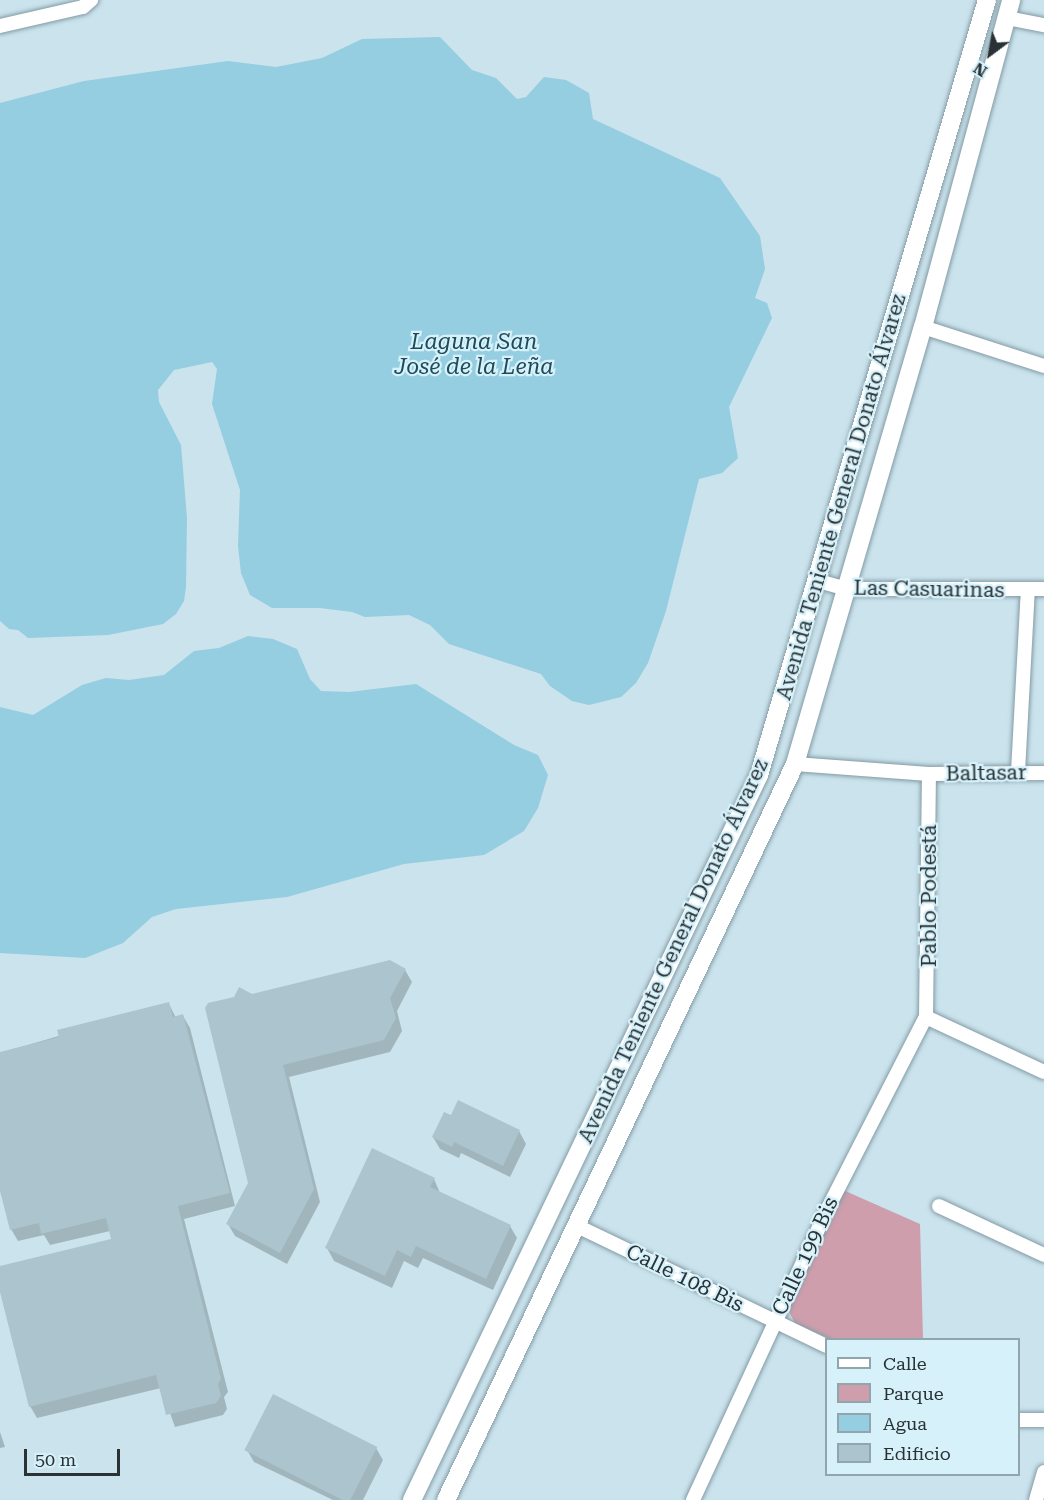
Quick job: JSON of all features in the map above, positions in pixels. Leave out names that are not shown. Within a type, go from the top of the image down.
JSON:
[{"type":"main road","name":"Avenida Teniente General Donato Álvarez","points":[[412,1500],[752,790],[987,0]]},
{"type":"main road","name":"Avenida Teniente General Donato Álvarez","points":[[446,1500],[795,764],[923,327],[1011,0]]},
{"type":"street","points":[[0,27],[83,7],[91,0]]},
{"type":"street","points":[[1007,18],[1044,25]]},
{"type":"street","points":[[923,327],[1044,366]]},
{"type":"street","name":"Las Casuarinas","points":[[815,580],[847,589],[1044,589]]},
{"type":"street","points":[[1018,772],[1028,590]]},
{"type":"street","name":"Baltasar","points":[[795,764],[929,774],[1044,773]]},
{"type":"street","name":"Pablo Podestá","points":[[926,1017],[929,774]]},
{"type":"street","points":[[926,1017],[1044,1072]]},
{"type":"street","name":"Calle 199 Bis","points":[[693,1500],[856,1148],[926,1017]]},
{"type":"street","points":[[939,1206],[1044,1255]]},
{"type":"street","name":"Calle 108 Bis","points":[[575,1226],[825,1346]]},
{"type":"street","points":[[1020,1420],[1044,1420]]},
{"type":"street","points":[[1036,1500],[1044,1472]]},
{"type":"green space","points":[[843,1190],[920,1224],[923,1338],[828,1338],[795,1323],[788,1310]]},
{"type":"water","name":"Laguna San José de la Leña","points":[[440,37],[472,70],[496,78],[517,99],[526,97],[544,77],[566,80],[589,93],[593,119],[720,178],[760,236],[765,269],[755,298],[767,303],[772,318],[729,407],[738,458],[722,473],[699,479],[666,611],[648,663],[636,683],[621,697],[589,705],[572,701],[550,686],[541,674],[449,644],[430,625],[409,615],[365,617],[352,612],[320,608],[272,608],[250,595],[241,573],[238,546],[240,490],[212,404],[217,369],[212,362],[174,370],[158,390],[159,402],[181,445],[187,518],[186,587],[184,601],[176,614],[163,624],[108,635],[28,638],[18,630],[9,629],[0,621],[0,103],[84,81],[228,61],[276,67],[322,58],[362,39]]},
{"type":"water","points":[[248,636],[273,639],[297,649],[310,679],[321,691],[349,692],[416,684],[514,745],[538,755],[548,775],[538,808],[524,831],[484,855],[404,864],[287,897],[176,909],[152,917],[123,943],[85,958],[0,953],[0,707],[33,715],[82,685],[106,678],[129,680],[164,675],[194,651],[219,648]]},
{"type":"building","points":[[390,960],[406,969],[390,998],[396,1018],[384,1040],[283,1065],[314,1189],[280,1253],[226,1224],[248,1183],[205,1008],[208,1003],[234,997],[239,987],[252,994]]},
{"type":"building","points":[[169,1002],[173,1017],[183,1014],[230,1193],[178,1206],[221,1379],[218,1384],[221,1396],[216,1403],[166,1415],[156,1375],[29,1407],[0,1292],[0,1266],[111,1239],[106,1218],[41,1234],[39,1223],[10,1230],[0,1191],[0,1052],[59,1037],[57,1030]]},
{"type":"building","points":[[458,1100],[520,1130],[503,1166],[454,1142],[452,1147],[432,1137],[444,1112],[451,1115]]},
{"type":"building","points":[[372,1148],[435,1178],[430,1187],[511,1225],[486,1279],[416,1246],[411,1257],[397,1250],[385,1276],[325,1248]]},
{"type":"building","points":[[273,1394],[377,1447],[350,1500],[342,1500],[244,1450]]}]
